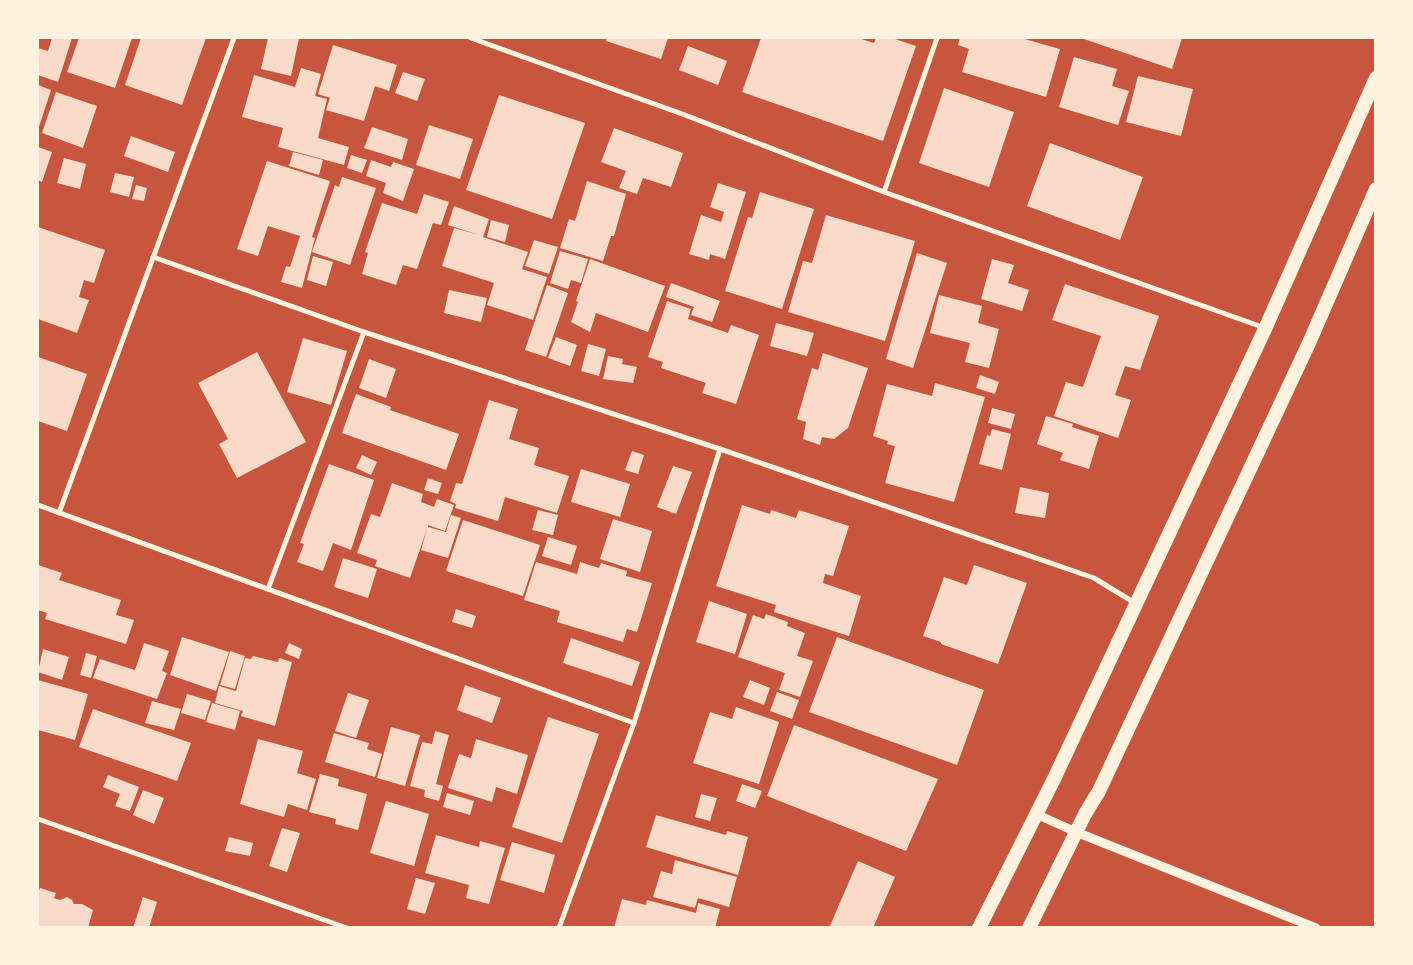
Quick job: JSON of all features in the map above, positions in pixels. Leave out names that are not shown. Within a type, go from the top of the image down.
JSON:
[{"type":"highway","points":[[979,928],[1036,814],[1265,329],[1376,78]]},
{"type":"highway","points":[[1030,928],[1076,832],[1099,791],[1301,361],[1376,190]]},
{"type":"street","points":[[59,513],[234,38]]},
{"type":"street","points":[[470,38],[685,115],[884,192],[1265,329]]},
{"type":"street","points":[[884,192],[937,38]]},
{"type":"street","points":[[153,257],[364,332],[720,449],[1094,578],[1135,603]]},
{"type":"street","points":[[268,588],[364,332]]},
{"type":"street","points":[[559,928],[634,723],[720,449]]},
{"type":"street","points":[[38,505],[634,723]]},
{"type":"street","points":[[1036,814],[1076,832],[1316,928]]},
{"type":"street","points":[[38,819],[347,928]]},
{"type":"building","points":[[52,38],[72,38],[58,82],[38,75],[38,48],[48,51]]},
{"type":"building","points":[[79,38],[132,38],[115,88],[67,72]]},
{"type":"building","points":[[141,38],[206,38],[182,105],[125,85]]},
{"type":"building","points":[[268,38],[299,38],[291,76],[261,69]]},
{"type":"building","points":[[607,38],[668,38],[661,59],[606,41]]},
{"type":"building","points":[[761,38],[858,38],[874,43],[876,38],[892,38],[916,46],[883,141],[742,92]]},
{"type":"building","points":[[960,38],[1021,38],[1060,49],[1046,97],[962,72],[969,49],[958,45]]},
{"type":"building","points":[[1081,38],[1182,38],[1172,69]]},
{"type":"building","points":[[333,45],[397,65],[389,91],[375,86],[364,121],[326,110],[330,98],[318,94]]},
{"type":"building","points":[[688,46],[727,61],[718,85],[679,70]]},
{"type":"building","points":[[1074,57],[1117,69],[1112,86],[1129,91],[1118,125],[1059,107]]},
{"type":"building","points":[[301,68],[321,74],[315,96],[327,99],[318,138],[349,147],[344,165],[278,147],[283,128],[242,117],[254,75],[295,87]]},
{"type":"building","points":[[403,72],[425,79],[417,101],[395,93]]},
{"type":"building","points":[[1138,76],[1193,89],[1181,136],[1126,122]]},
{"type":"building","points":[[38,85],[51,90],[38,130]]},
{"type":"building","points":[[944,88],[1014,112],[989,187],[919,163]]},
{"type":"building","points":[[56,92],[97,106],[83,148],[42,133]]},
{"type":"building","points":[[499,95],[585,123],[552,219],[466,190]]},
{"type":"building","points":[[429,125],[473,139],[460,179],[416,165]]},
{"type":"building","points":[[372,127],[408,139],[402,160],[364,148]]},
{"type":"building","points":[[614,128],[683,153],[671,187],[643,178],[637,194],[619,188],[626,171],[601,162]]},
{"type":"building","points":[[131,136],[175,152],[168,172],[124,156]]},
{"type":"building","points":[[1050,143],[1143,177],[1120,240],[1027,206]]},
{"type":"building","points":[[38,147],[52,152],[42,182],[38,180]]},
{"type":"building","points":[[293,152],[323,160],[319,175],[289,166]]},
{"type":"building","points":[[351,155],[367,160],[362,173],[347,168]]},
{"type":"building","points":[[64,158],[86,164],[80,189],[57,183]]},
{"type":"building","points":[[371,160],[391,167],[393,162],[414,169],[403,201],[383,193],[386,183],[366,176]]},
{"type":"building","points":[[267,161],[330,181],[312,237],[315,238],[302,288],[281,282],[286,266],[290,267],[300,236],[268,226],[258,256],[237,249]]},
{"type":"building","points":[[115,173],[134,177],[129,197],[110,192]]},
{"type":"building","points":[[342,177],[376,188],[350,265],[312,252],[335,185],[339,187]]},
{"type":"building","points":[[587,181],[626,194],[614,236],[611,236],[603,261],[560,248],[569,219],[575,221]]},
{"type":"building","points":[[718,183],[746,192],[725,259],[710,254],[709,260],[689,254],[701,215],[721,222],[724,212],[710,207]]},
{"type":"building","points":[[136,185],[147,188],[144,201],[132,199]]},
{"type":"building","points":[[760,192],[814,209],[782,309],[725,291],[748,217],[752,218]]},
{"type":"building","points":[[424,194],[449,202],[441,225],[433,223],[417,269],[403,265],[396,285],[362,274],[368,253],[365,252],[382,203],[417,214]]},
{"type":"building","points":[[454,206],[489,219],[483,237],[528,252],[522,269],[547,277],[533,320],[487,305],[494,283],[442,266],[454,228],[479,235],[448,225]]},
{"type":"building","points":[[826,215],[915,241],[885,341],[788,312],[803,261],[812,263]]},
{"type":"building","points":[[491,220],[509,225],[505,242],[487,237]]},
{"type":"building","points":[[38,227],[105,250],[94,283],[84,280],[79,297],[89,300],[77,333],[38,319]]},
{"type":"building","points":[[534,240],[558,247],[549,274],[525,266]]},
{"type":"building","points":[[560,251],[588,259],[581,283],[571,280],[568,289],[550,283]]},
{"type":"building","points":[[917,253],[947,263],[913,368],[886,359]]},
{"type":"building","points":[[313,256],[333,262],[326,286],[307,280]]},
{"type":"building","points":[[590,259],[665,286],[648,332],[596,313],[590,332],[571,322]]},
{"type":"building","points":[[992,259],[1014,265],[1008,283],[1029,290],[1022,311],[981,299]]},
{"type":"building","points":[[671,283],[720,301],[712,322],[691,315],[694,307],[666,297]]},
{"type":"building","points":[[1065,284],[1159,316],[1140,370],[1125,366],[1115,395],[1131,400],[1118,438],[1054,416],[1066,382],[1083,387],[1101,336],[1052,320]]},
{"type":"building","points":[[547,285],[568,293],[546,357],[525,350]]},
{"type":"building","points":[[449,290],[487,298],[481,322],[444,313]]},
{"type":"building","points":[[939,295],[982,306],[978,323],[999,329],[989,368],[965,362],[970,343],[930,333]]},
{"type":"building","points":[[667,301],[691,309],[688,319],[728,333],[731,325],[759,335],[736,404],[702,393],[706,383],[661,368],[663,362],[648,357]]},
{"type":"building","points":[[776,323],[814,333],[807,356],[770,346]]},
{"type":"building","points":[[556,337],[577,345],[570,366],[548,358]]},
{"type":"building","points":[[303,338],[347,351],[331,405],[287,392]]},
{"type":"building","points":[[588,344],[606,349],[599,376],[581,371]]},
{"type":"building","points":[[257,352],[306,442],[237,478],[219,444],[228,439],[198,383]]},
{"type":"building","points":[[823,353],[868,368],[848,428],[834,439],[822,437],[820,445],[803,439],[806,422],[797,419],[812,368],[818,370]]},
{"type":"building","points":[[608,356],[623,359],[622,364],[637,367],[633,383],[603,379]]},
{"type":"building","points":[[38,357],[87,374],[67,431],[38,421]]},
{"type":"building","points":[[369,359],[396,369],[386,398],[359,388]]},
{"type":"building","points":[[980,375],[999,382],[995,394],[976,388]]},
{"type":"building","points":[[935,383],[985,397],[954,502],[885,483],[895,446],[887,444],[888,441],[873,436],[887,384],[932,396]]},
{"type":"building","points":[[356,394],[391,407],[390,410],[459,434],[446,470],[342,433]]},
{"type":"building","points":[[489,400],[518,409],[509,439],[539,448],[534,465],[569,476],[557,513],[505,497],[498,521],[455,508],[456,504],[450,501],[456,483],[462,484]]},
{"type":"building","points":[[992,408],[1015,414],[1011,429],[988,423]]},
{"type":"building","points":[[1046,416],[1073,424],[1072,427],[1099,436],[1089,469],[1060,460],[1063,453],[1037,444]]},
{"type":"building","points":[[992,429],[1011,434],[1002,470],[979,464],[987,435],[990,436]]},
{"type":"building","points":[[632,451],[644,455],[638,474],[625,470]]},
{"type":"building","points":[[362,455],[377,462],[371,475],[356,468]]},
{"type":"building","points":[[329,464],[374,480],[351,550],[333,543],[323,571],[297,562],[304,544],[300,543]]},
{"type":"building","points":[[673,466],[692,472],[676,514],[657,507]]},
{"type":"building","points":[[581,469],[630,484],[620,517],[571,502]]},
{"type":"building","points":[[428,478],[442,483],[438,494],[424,490]]},
{"type":"building","points":[[392,483],[423,494],[421,502],[434,507],[437,499],[454,505],[445,531],[428,525],[428,527],[446,532],[451,515],[461,518],[448,558],[421,550],[427,529],[410,578],[375,566],[377,560],[357,553],[371,514],[380,517]]},
{"type":"building","points":[[1020,487],[1049,493],[1045,518],[1015,513]]},
{"type":"building","points":[[742,505],[770,514],[771,510],[796,518],[799,510],[849,526],[833,576],[825,574],[823,583],[861,596],[849,636],[774,612],[776,605],[716,586]]},
{"type":"building","points":[[538,510],[558,515],[553,535],[532,530]]},
{"type":"building","points":[[613,519],[652,531],[640,572],[600,559]]},
{"type":"building","points":[[463,520],[540,545],[523,596],[446,571]]},
{"type":"building","points":[[548,537],[577,546],[571,565],[542,556]]},
{"type":"building","points":[[343,558],[377,569],[368,598],[334,587]]},
{"type":"building","points":[[536,562],[577,574],[580,562],[599,568],[601,563],[627,571],[626,576],[652,583],[637,632],[627,629],[623,642],[557,622],[560,611],[524,600]]},
{"type":"building","points":[[38,565],[62,573],[59,580],[121,600],[116,615],[134,620],[126,644],[45,619],[47,613],[38,610]]},
{"type":"building","points":[[974,565],[1027,583],[998,664],[923,636],[944,577],[967,585]]},
{"type":"building","points":[[709,601],[747,614],[735,654],[696,642]]},
{"type":"building","points":[[456,609],[476,616],[472,628],[452,622]]},
{"type":"building","points":[[766,614],[788,622],[787,626],[805,633],[797,656],[813,661],[800,697],[779,690],[785,673],[738,657],[753,615],[764,619]]},
{"type":"building","points":[[182,637],[229,652],[216,691],[170,675]]},
{"type":"building","points":[[837,637],[984,690],[957,765],[809,712]]},
{"type":"building","points":[[571,638],[640,662],[632,686],[563,663]]},
{"type":"building","points":[[144,643],[169,651],[162,671],[167,673],[157,699],[93,678],[100,659],[135,670]]},
{"type":"building","points":[[289,643],[302,649],[299,659],[285,653]]},
{"type":"building","points":[[43,649],[69,657],[62,680],[38,672]]},
{"type":"building","points":[[230,651],[245,656],[235,689],[220,685]]},
{"type":"building","points":[[86,653],[97,656],[91,678],[80,675]]},
{"type":"building","points":[[253,656],[278,662],[279,658],[292,662],[275,726],[241,716],[243,711],[215,703],[219,686],[236,691],[245,658],[251,659]]},
{"type":"building","points":[[38,680],[88,694],[75,740],[38,730]]},
{"type":"building","points":[[750,680],[770,688],[764,705],[743,697]]},
{"type":"building","points":[[465,685],[501,698],[492,723],[457,710]]},
{"type":"building","points":[[777,692],[799,700],[792,719],[770,711]]},
{"type":"building","points":[[348,693],[369,700],[356,738],[335,731]]},
{"type":"building","points":[[187,694],[211,701],[205,720],[181,713]]},
{"type":"building","points":[[152,701],[181,709],[174,730],[145,723]]},
{"type":"building","points":[[212,703],[240,711],[235,730],[206,722]]},
{"type":"building","points":[[736,707],[779,722],[759,784],[693,763],[710,712],[732,719]]},
{"type":"building","points":[[93,709],[191,743],[177,781],[79,747]]},
{"type":"building","points":[[548,717],[599,734],[562,843],[512,827]]},
{"type":"building","points":[[794,725],[938,779],[906,851],[767,796]]},
{"type":"building","points":[[391,727],[420,735],[405,786],[377,778]]},
{"type":"building","points":[[435,731],[449,735],[436,784],[443,786],[439,801],[424,797],[425,790],[410,786],[422,742],[432,744]]},
{"type":"building","points":[[334,733],[369,743],[367,749],[382,754],[375,777],[325,762]]},
{"type":"building","points":[[258,739],[303,751],[297,773],[316,779],[307,810],[288,804],[284,817],[240,804]]},
{"type":"building","points":[[476,739],[528,755],[517,794],[496,787],[492,802],[448,788],[459,754],[471,758]]},
{"type":"building","points":[[320,774],[339,779],[338,786],[367,794],[358,830],[335,824],[336,819],[309,812]]},
{"type":"building","points":[[108,775],[139,787],[130,811],[115,806],[120,794],[103,787]]},
{"type":"building","points":[[742,784],[762,791],[755,808],[736,801]]},
{"type":"building","points":[[143,790],[164,798],[154,824],[133,815]]},
{"type":"building","points":[[447,793],[474,801],[470,815],[443,807]]},
{"type":"building","points":[[701,794],[717,798],[710,821],[695,817]]},
{"type":"building","points":[[386,801],[429,814],[414,866],[370,853]]},
{"type":"building","points":[[656,815],[726,835],[727,831],[748,837],[738,875],[646,847]]},
{"type":"building","points":[[282,828],[300,833],[287,872],[269,866]]},
{"type":"building","points":[[436,835],[479,847],[480,841],[505,848],[489,904],[466,898],[469,885],[425,873]]},
{"type":"building","points":[[229,837],[253,843],[250,856],[225,851]]},
{"type":"building","points":[[512,842],[555,855],[544,893],[500,880]]},
{"type":"building","points":[[675,860],[737,877],[729,907],[698,898],[695,908],[653,897],[661,871],[672,874]]},
{"type":"building","points":[[858,861],[895,877],[873,928],[829,928]]},
{"type":"building","points":[[416,878],[435,883],[425,914],[407,909]]},
{"type":"building","points":[[40,888],[56,893],[54,898],[60,900],[67,897],[74,904],[82,904],[93,910],[88,928],[38,928],[38,893]]},
{"type":"building","points":[[143,897],[157,902],[149,928],[133,928]]},
{"type":"building","points":[[622,899],[646,905],[647,900],[696,913],[698,903],[720,909],[715,928],[614,928]]}]
